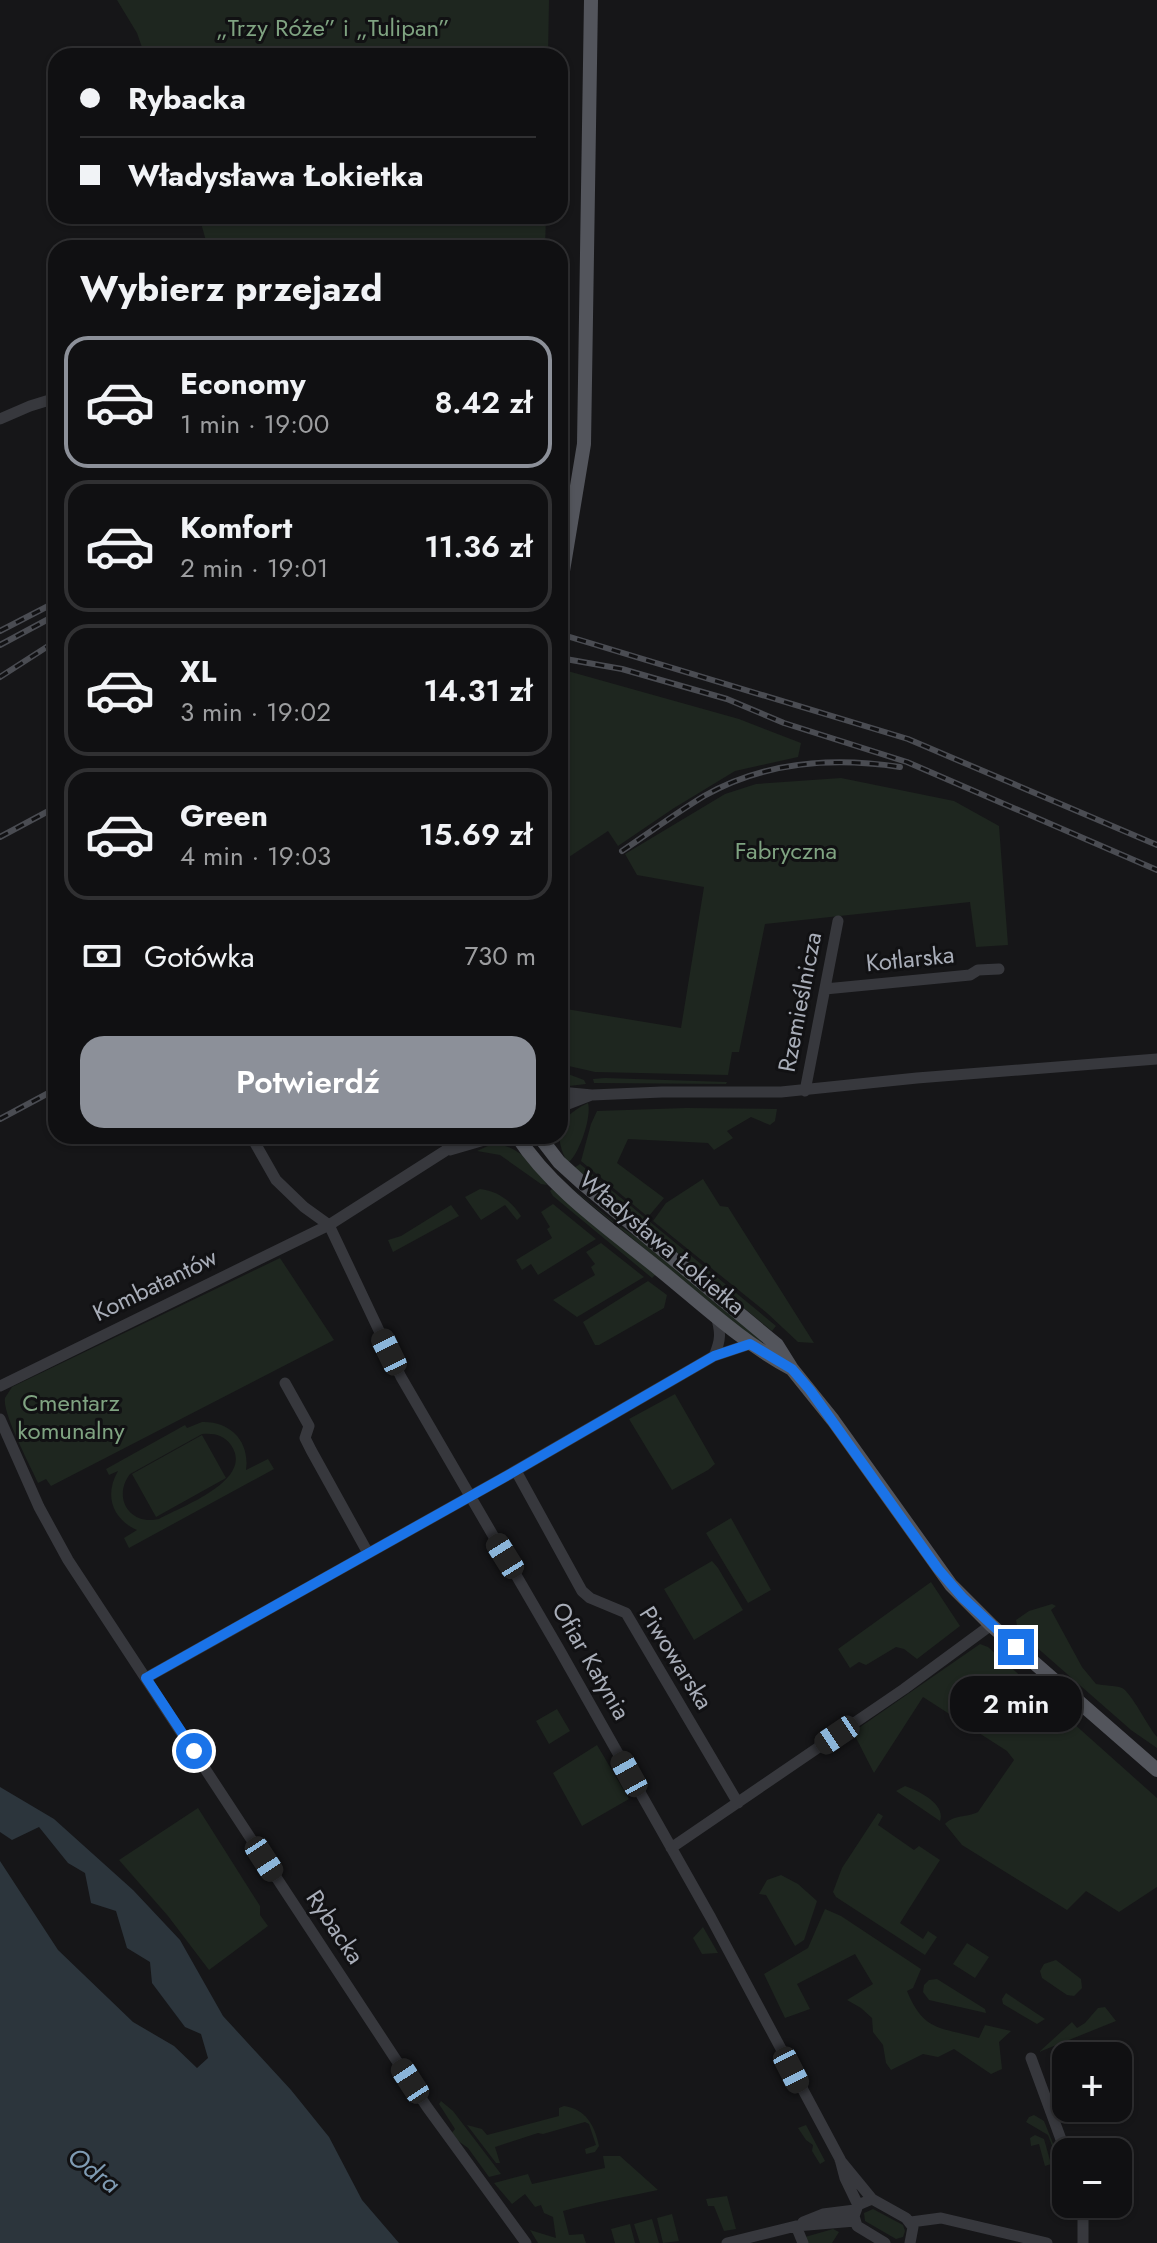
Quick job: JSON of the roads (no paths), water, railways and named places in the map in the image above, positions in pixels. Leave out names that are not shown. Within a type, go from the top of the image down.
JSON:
[{"type":"main road","points":[[568,528],[581,471],[585,417],[591,0]]},
{"type":"main road","name":"Władysława Łokietka","points":[[523,1144],[555,1182],[750,1344],[792,1369]]},
{"type":"main road","name":"Władysława Łokietka","points":[[545,1144],[559,1162],[771,1339],[833,1420],[938,1569],[963,1598],[1157,1770]]},
{"type":"street","points":[[0,419],[48,401]]},
{"type":"street","name":"Rzemieślnicza","points":[[805,1091],[838,921]]},
{"type":"street","name":"Kotlarska","points":[[825,989],[970,975],[978,970],[999,969]]},
{"type":"street","points":[[568,1093],[592,1095],[805,1091],[917,1078],[1157,1059]]},
{"type":"street","points":[[568,1104],[592,1095]]},
{"type":"street","points":[[568,1109],[577,1101]]},
{"type":"street","points":[[256,1144],[276,1180],[304,1207],[329,1225]]},
{"type":"street","points":[[445,1151],[453,1144]]},
{"type":"street","points":[[445,1151],[476,1144]]},
{"type":"street","points":[[555,1144],[559,1162]]},
{"type":"street","name":"Kombatantów","points":[[0,1386],[329,1225],[445,1151]]},
{"type":"street","name":"Ofiar Katynia","points":[[329,1225],[401,1377],[671,1848],[840,2159],[872,2199]]},
{"type":"street","points":[[714,1356],[721,1341],[716,1316]]},
{"type":"street","points":[[146,1678],[714,1356],[750,1344]]},
{"type":"street","points":[[285,1383],[309,1426],[305,1438],[368,1553]]},
{"type":"street","name":"Rybacka","points":[[0,1419],[54,1537],[435,2119],[526,2243]]},
{"type":"street","name":"Piwowarska","points":[[516,1471],[582,1591],[590,1598],[626,1613],[738,1803]]},
{"type":"street","points":[[671,1848],[991,1625]]},
{"type":"street","points":[[1031,2058],[1060,2138]]},
{"type":"street","name":"Ofiar Katynia","points":[[840,2159],[856,2212]]},
{"type":"street","points":[[727,2243],[796,2226],[823,2214],[856,2212],[872,2199],[911,2222],[941,2218],[1047,2243]]},
{"type":"street","points":[[856,2212],[860,2229],[885,2243]]},
{"type":"street","points":[[1083,2218],[1083,2243]]},
{"type":"street","points":[[911,2222],[914,2232],[912,2242]]},
{"type":"street","points":[[796,2226],[803,2243]]},
{"type":"water","name":"Odra","points":[[0,1787],[54,1819],[133,1890],[180,1940],[223,2016],[329,2137],[362,2200],[399,2243],[0,2243],[0,1861],[58,1950],[133,2022],[174,2046],[197,2068],[208,2058],[201,2034],[185,2027],[152,1983],[150,1962],[127,1948],[116,1911],[91,1903],[85,1873],[68,1863],[39,1827],[12,1840],[0,1832]]},
{"type":"railway","points":[[0,631],[48,606]]},
{"type":"railway","points":[[0,645],[48,619]]},
{"type":"railway","points":[[568,636],[908,739],[1157,845]]},
{"type":"railway","points":[[0,677],[48,646]]},
{"type":"railway","points":[[568,659],[622,669],[727,699],[784,723],[907,762],[1157,870]]},
{"type":"railway","points":[[622,851],[704,796],[750,776],[774,769],[824,763],[900,767]]},
{"type":"railway","points":[[0,837],[48,811]]},
{"type":"railway","points":[[0,1119],[48,1093]]},
{"type":"park label","name":"„Trzy Róże” i „Tulipan”","points":[[333,28]]},
{"type":"park label","name":"Fabryczna","points":[[786,851]]},
{"type":"park label","name":"Cmentarz komunalny","points":[[71,1417]]}]
